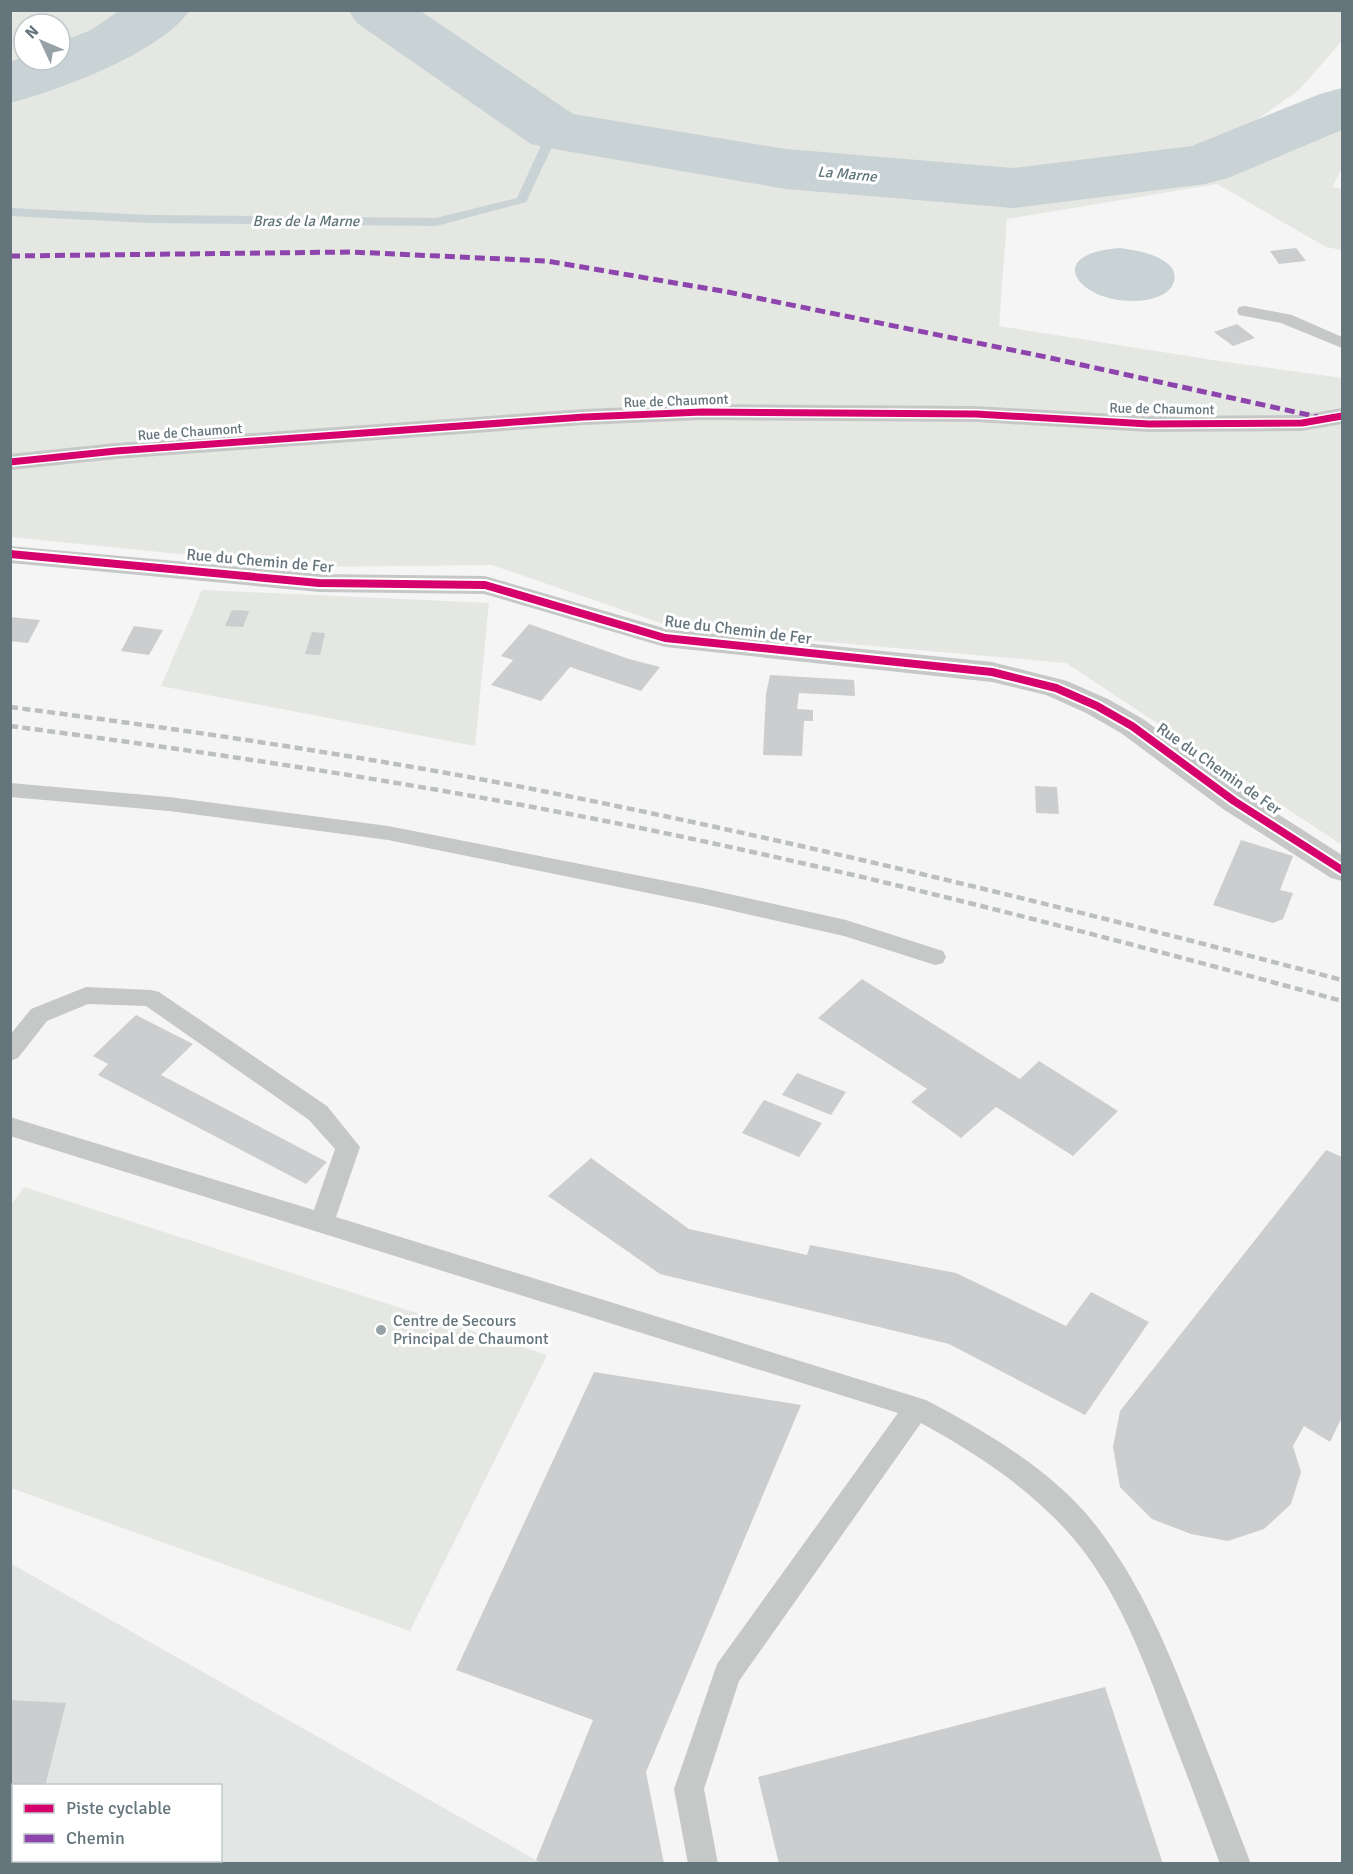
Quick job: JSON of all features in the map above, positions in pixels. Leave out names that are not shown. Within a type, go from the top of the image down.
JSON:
[{"type":"street","name":"Rue de Chaumont","points":[[10,462],[186,446],[584,417],[702,412],[976,414],[1173,424],[1302,423],[1342,416]]},
{"type":"street","name":"Rue du Chemin de Fer","points":[[10,554],[319,583],[485,585],[665,638],[992,672],[1056,688],[1097,706],[1132,726],[1234,801],[1342,870]]},
{"type":"lane","points":[[1245,311],[1286,319],[1342,343]]},
{"type":"lane","points":[[10,790],[169,804],[388,833],[719,899],[846,928],[935,957]]},
{"type":"lane","points":[[10,1052],[39,1015],[86,996],[151,998],[318,1113],[348,1147],[322,1223]]},
{"type":"lane","points":[[10,1126],[917,1408],[968,1435],[1046,1491],[1083,1530],[1124,1588],[1160,1666],[1236,1863]]},
{"type":"lane","points":[[703,1863],[689,1789],[727,1674],[917,1408]]},
{"type":"shaded area","points":[[11,11],[1342,11],[1342,41],[1299,90],[1245,128],[1342,124],[1342,168],[1332,187],[1342,189],[1342,250],[1326,247],[1217,184],[1007,219],[999,326],[1342,378],[1342,845],[1066,663],[678,629],[492,565],[307,567],[11,537]]},
{"type":"shaded area","points":[[1120,248],[1147,253],[1165,262],[1172,268],[1175,275],[1171,287],[1154,298],[1124,301],[1104,297],[1088,289],[1078,280],[1075,269],[1080,260],[1094,252]]},
{"type":"shaded area","points":[[202,590],[489,603],[475,746],[161,686]]},
{"type":"shaded area","points":[[24,1187],[547,1355],[410,1631],[11,1488],[10,1206]]},
{"type":"shaded area","points":[[10,1563],[542,1863],[11,1863]]},
{"type":"building","points":[[1296,248],[1306,261],[1279,264],[1270,251]]},
{"type":"building","points":[[1237,324],[1255,338],[1233,346],[1214,332]]},
{"type":"building","points":[[232,610],[249,611],[243,627],[225,626]]},
{"type":"building","points":[[10,617],[40,620],[28,643],[10,641]]},
{"type":"building","points":[[529,624],[629,659],[660,667],[641,691],[570,667],[541,701],[491,685],[513,660],[501,656]]},
{"type":"building","points":[[134,626],[163,630],[149,655],[121,651]]},
{"type":"building","points":[[312,632],[325,633],[320,655],[305,654]]},
{"type":"building","points":[[770,675],[854,680],[855,696],[799,693],[797,709],[813,710],[813,721],[804,721],[802,756],[763,755],[766,694]]},
{"type":"building","points":[[1035,786],[1057,787],[1059,814],[1036,813]]},
{"type":"building","points":[[1241,840],[1293,856],[1280,890],[1293,893],[1283,919],[1273,923],[1213,905]]},
{"type":"building","points":[[862,979],[1020,1079],[1039,1061],[1118,1111],[1073,1156],[996,1107],[961,1138],[911,1102],[927,1089],[818,1018]]},
{"type":"building","points":[[136,1015],[193,1044],[161,1075],[327,1162],[306,1184],[98,1075],[108,1064],[93,1056]]},
{"type":"building","points":[[797,1073],[846,1092],[831,1115],[782,1095]]},
{"type":"building","points":[[764,1100],[822,1123],[799,1157],[742,1133]]},
{"type":"building","points":[[1326,1150],[1342,1157],[1342,1417],[1330,1442],[1304,1426],[1293,1446],[1301,1472],[1291,1504],[1264,1529],[1228,1541],[1191,1534],[1152,1519],[1120,1487],[1113,1447],[1120,1411]]},
{"type":"building","points":[[591,1158],[689,1229],[807,1255],[810,1245],[956,1273],[1066,1326],[1091,1292],[1149,1322],[1085,1415],[949,1344],[660,1274],[548,1196]]},
{"type":"building","points":[[594,1372],[801,1405],[646,1772],[664,1864],[542,1864],[536,1860],[593,1720],[456,1670]]},
{"type":"building","points":[[1105,1687],[1163,1864],[779,1864],[758,1777]]},
{"type":"building","points":[[10,1700],[66,1703],[46,1784],[12,1784],[12,1862],[26,1862],[25,1864],[10,1864]]},
{"type":"waterway","name":"La Marne","points":[[10,84],[113,43],[160,10]]},
{"type":"waterway","name":"La Marne","points":[[378,10],[554,130],[786,169],[1013,188],[1205,164],[1342,107]]},
{"type":"waterway","name":"Bras de la Marne","points":[[10,212],[149,219],[436,222],[522,200],[554,130]]},
{"type":"railway","points":[[10,707],[328,753],[454,774],[621,807],[931,876],[1342,980]]},
{"type":"railway","points":[[10,726],[329,772],[645,829],[820,867],[995,909],[1342,1001]]},
{"type":"marked path","points":[[10,256],[351,252],[547,261],[728,292],[1046,357],[1318,417]]},
{"type":"cycle path","points":[[10,462],[116,451],[584,417],[702,412],[976,414],[1149,424],[1302,423],[1342,416]]},
{"type":"cycle path","points":[[10,554],[319,583],[485,585],[665,638],[992,672],[1056,688],[1097,706],[1132,726],[1234,801],[1342,870]]},
{"type":"place","name":"Centre de Secours Principal de Chaumont","points":[[381,1330]]}]
